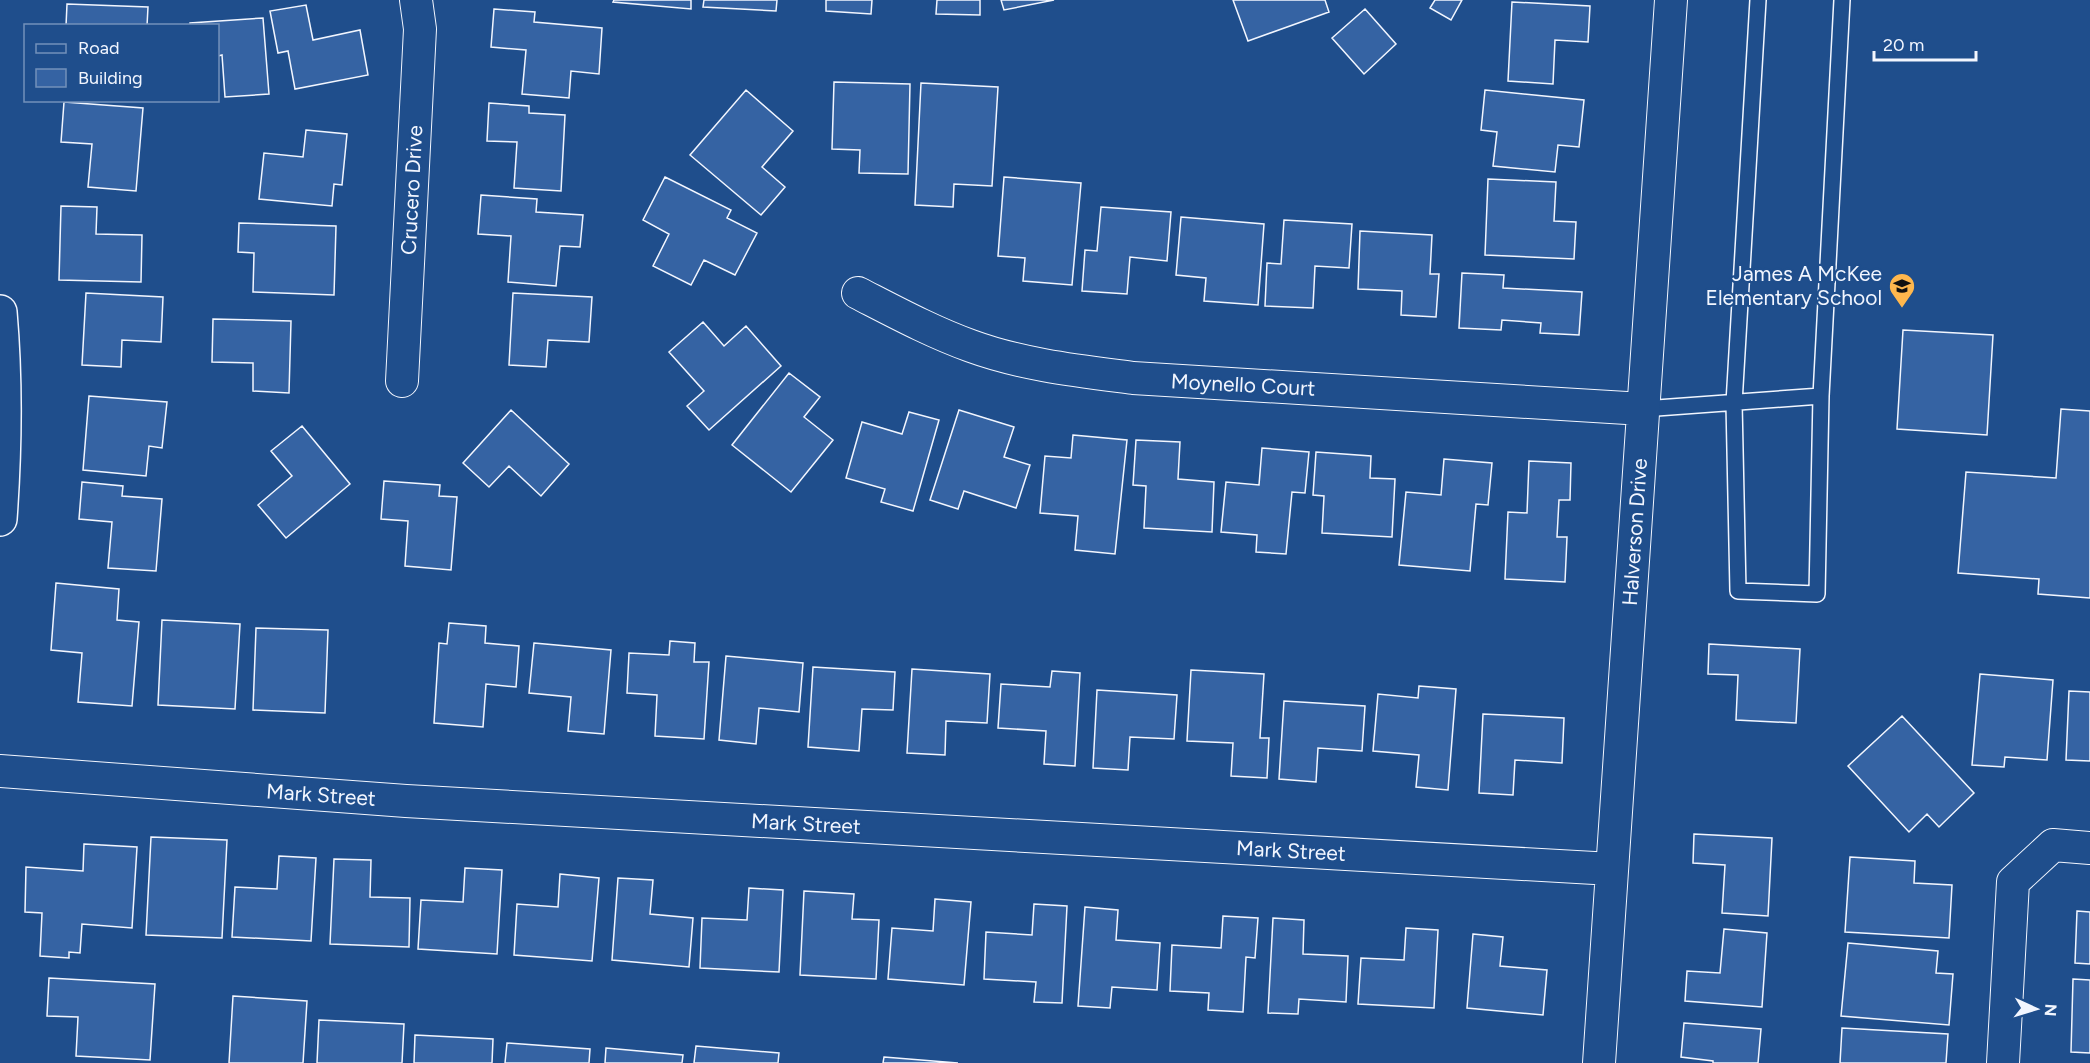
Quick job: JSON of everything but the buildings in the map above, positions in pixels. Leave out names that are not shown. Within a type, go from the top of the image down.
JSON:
[{"type":"street","name":"Crucero Drive","points":[[402,381],[420,29],[416,0]]},
{"type":"street","name":"Halverson Drive","points":[[1599,1063],[1671,0]]},
{"type":"street","name":"Moynello Court","points":[[858,293],[934,332],[973,347],[1056,368],[1133,378],[1643,409]]},
{"type":"street","points":[[0,312],[4,359],[0,519]]},
{"type":"street","name":"Mark Street","points":[[0,771],[406,801],[1612,869]]},
{"type":"street","points":[[2003,1063],[2013,882],[2053,845],[2090,848]]},
{"type":"lane","points":[[1758,0],[1734,403],[1738,591],[1817,594],[1821,396],[1842,0]]},
{"type":"lane","points":[[1643,409],[1821,396]]},
{"type":"place","name":"James A McKee Elementary School","points":[[1902,309]]}]
